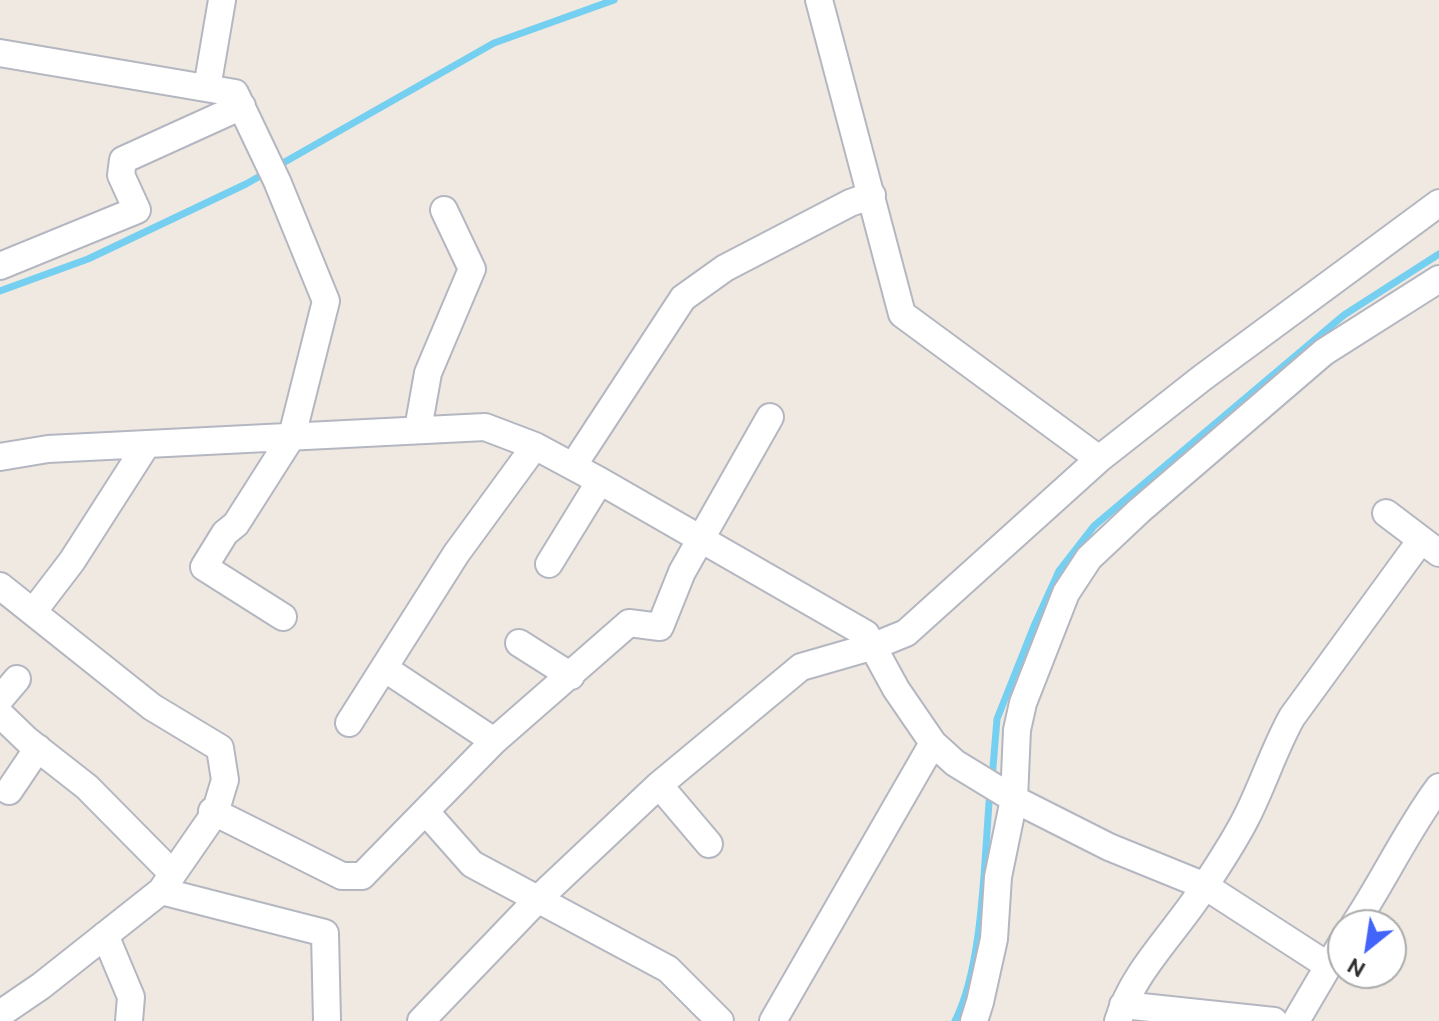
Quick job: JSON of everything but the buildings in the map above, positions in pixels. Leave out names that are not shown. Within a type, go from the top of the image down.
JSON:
[{"type":"street","points":[[207,88],[222,0]]},
{"type":"street","points":[[819,0],[902,314],[1099,459]]},
{"type":"street","points":[[0,53],[235,93],[242,106],[277,181],[326,301],[292,436],[236,524],[225,533],[204,567],[283,617]]},
{"type":"street","points":[[0,266],[137,210],[121,175],[123,160],[242,106]]},
{"type":"street","points":[[573,466],[683,298],[725,268],[850,203],[872,195]]},
{"type":"street","points":[[421,1021],[538,899],[659,785],[801,667],[874,646],[906,633],[1099,459],[1202,378],[1439,203]]},
{"type":"street","points":[[418,429],[428,373],[472,269],[444,210]]},
{"type":"street","points":[[974,1021],[994,939],[1001,791],[1023,703],[1066,593],[1089,558],[1324,352],[1439,279]]},
{"type":"street","points":[[214,812],[342,876],[362,876],[494,741],[629,623],[660,627],[682,572],[770,417]]},
{"type":"street","points":[[0,457],[48,449],[485,427],[535,446],[866,634],[896,689],[933,743],[955,763],[1001,791],[1109,847],[1205,886],[1327,965],[1296,1021]]},
{"type":"street","points":[[33,612],[72,561],[147,444]]},
{"type":"street","points":[[349,723],[456,554],[535,446]]},
{"type":"street","points":[[549,564],[600,481]]},
{"type":"street","points":[[1274,1021],[1120,1013],[1167,936],[1205,886],[1246,817],[1292,717],[1430,546],[1386,513]]},
{"type":"street","points":[[0,586],[152,707],[220,748],[225,780],[214,812],[167,883],[41,986],[0,1014]]},
{"type":"street","points":[[519,643],[571,676]]},
{"type":"street","points":[[384,668],[494,741]]},
{"type":"street","points":[[0,699],[17,679]]},
{"type":"street","points":[[0,714],[87,787],[167,883],[325,933],[327,1021]]},
{"type":"street","points":[[773,1021],[933,743]]},
{"type":"street","points":[[9,791],[38,748]]},
{"type":"street","points":[[659,785],[709,844]]},
{"type":"street","points":[[1365,909],[1423,808],[1439,787]]},
{"type":"street","points":[[426,812],[472,864],[668,969],[720,1021]]},
{"type":"street","points":[[105,935],[131,997],[129,1021]]},
{"type":"waterway","points":[[0,291],[88,259],[246,184],[494,43],[614,0]]},
{"type":"waterway","points":[[992,779],[997,719],[1034,626],[1059,571],[1094,526],[1344,315],[1439,254]]},
{"type":"waterway","points":[[955,1021],[965,997],[977,941],[990,791]]}]
